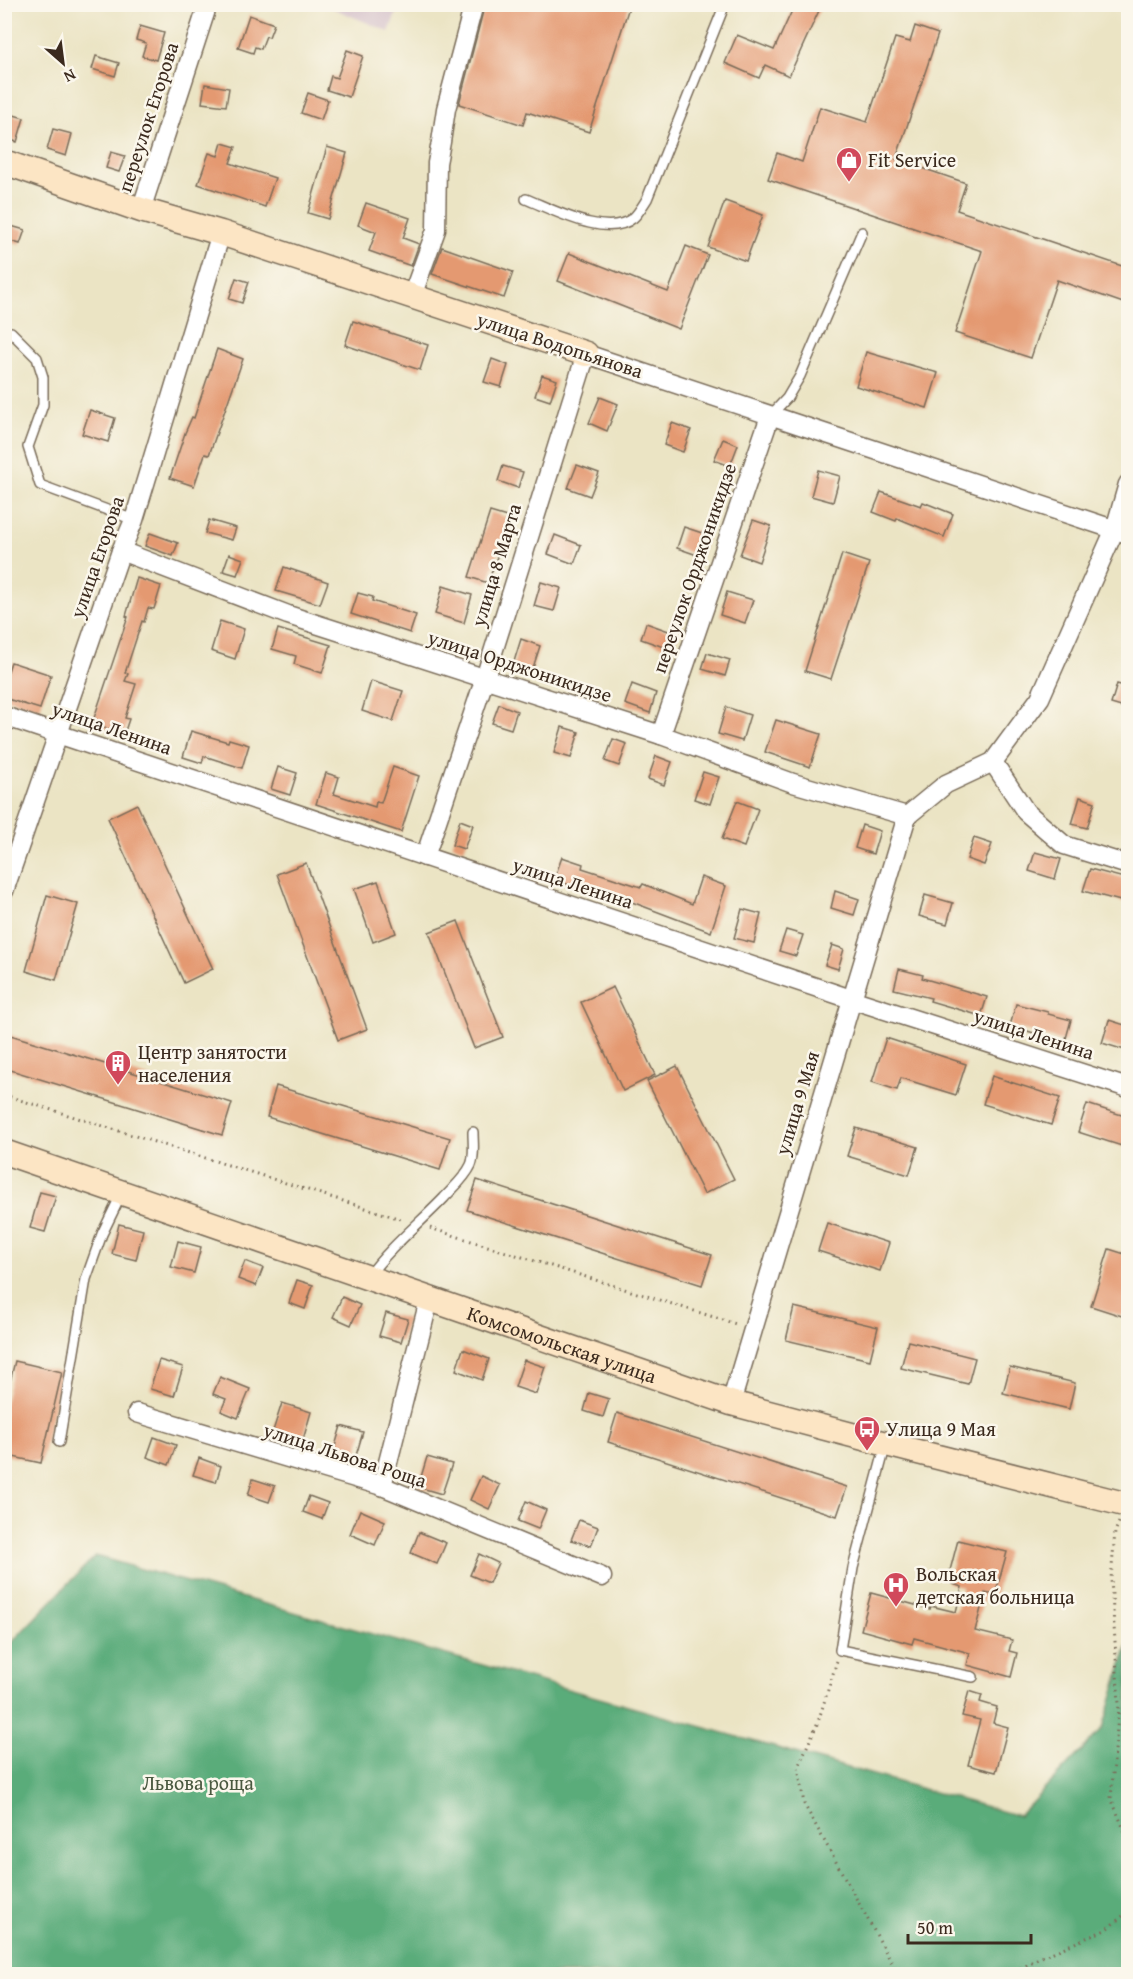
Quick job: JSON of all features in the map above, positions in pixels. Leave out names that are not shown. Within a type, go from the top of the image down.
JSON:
[{"type":"main road","name":"улица Водопьянова","points":[[4,162],[141,210],[221,233],[586,354]]},
{"type":"main road","name":"Комсомольская улица","points":[[4,1152],[731,1403],[1128,1505]]},
{"type":"street","name":"переулок Егорова","points":[[141,210],[208,4]]},
{"type":"street","points":[[412,296],[436,230],[437,163],[446,109],[474,4]]},
{"type":"street","name":"улица Егорова","points":[[4,891],[121,551],[135,520],[221,233]]},
{"type":"street","name":"улица Водопьянова","points":[[586,354],[1122,531]]},
{"type":"street","name":"улица 8 Марта","points":[[425,857],[485,678],[586,354]]},
{"type":"street","name":"переулок Орджоникидзе","points":[[661,735],[770,416]]},
{"type":"street","points":[[907,816],[946,784],[993,762],[1040,698],[1122,531],[1128,484]]},
{"type":"street","name":"улица Орджоникидзе","points":[[121,551],[288,615],[661,735],[793,783],[907,816]]},
{"type":"street","name":"улица Ленина","points":[[4,716],[851,999],[1128,1088]]},
{"type":"street","points":[[993,762],[1026,812],[1064,845],[1128,865]]},
{"type":"street","name":"улица 9 Мая","points":[[731,1403],[907,816]]},
{"type":"street","points":[[382,1486],[429,1300]]},
{"type":"street","name":"улица Львова Роща","points":[[137,1413],[382,1486],[602,1577]]},
{"type":"lane","points":[[526,199],[596,225],[618,226],[634,218],[647,199],[725,4]]},
{"type":"lane","points":[[770,416],[787,398],[800,376],[862,232]]},
{"type":"lane","points":[[11,332],[37,358],[43,377],[43,405],[28,447],[40,485],[135,520]]},
{"type":"lane","points":[[367,1278],[381,1259],[419,1225],[458,1183],[471,1164],[474,1147],[473,1132]]},
{"type":"lane","points":[[59,1442],[86,1279],[102,1234],[122,1193]]},
{"type":"lane","points":[[886,1444],[853,1568],[840,1650],[973,1677]]},
{"type":"path","points":[[4,1095],[753,1329]]},
{"type":"path","points":[[1128,1505],[1115,1533],[1111,1579],[1119,1704],[1111,1798],[1128,1839]]},
{"type":"path","points":[[840,1650],[818,1722],[798,1767],[804,1804],[898,1974]]},
{"type":"path","points":[[1010,1974],[1037,1959],[1105,1930],[1128,1912]]},
{"type":"shaded area","points":[[399,4],[389,32],[325,5]]},
{"type":"green space","name":"Львова роща","points":[[95,1556],[1019,1816],[1103,1728],[1128,1645],[1128,1974],[5,1974],[5,1649]]},
{"type":"building","points":[[485,4],[630,4],[589,132],[527,112],[523,125],[459,104]]},
{"type":"building","points":[[795,4],[822,4],[789,76],[765,65],[759,78],[725,63],[737,35],[774,50]]},
{"type":"building","points":[[249,15],[274,24],[261,49],[255,47],[253,53],[238,48]]},
{"type":"building","points":[[140,26],[164,33],[156,60],[142,56],[146,43],[136,40]]},
{"type":"building","points":[[915,26],[938,34],[896,159],[966,183],[957,210],[1128,268],[1126,304],[1057,280],[1031,358],[955,333],[982,251],[768,179],[777,153],[802,162],[820,107],[867,122],[895,38],[910,42]]},
{"type":"building","points":[[347,50],[363,56],[349,97],[327,90],[331,76],[337,78]]},
{"type":"building","points":[[96,56],[119,63],[115,76],[92,69]]},
{"type":"building","points":[[205,84],[229,88],[226,106],[202,103]]},
{"type":"building","points":[[308,93],[328,100],[321,120],[301,113]]},
{"type":"building","points":[[7,113],[24,118],[17,142],[4,138],[4,122]]},
{"type":"building","points":[[53,129],[72,134],[66,156],[47,150]]},
{"type":"building","points":[[222,143],[236,147],[230,163],[275,178],[265,207],[198,184],[209,153],[218,156]]},
{"type":"building","points":[[327,147],[347,153],[328,219],[308,213]]},
{"type":"building","points":[[111,152],[125,156],[119,172],[106,168]]},
{"type":"building","points":[[725,201],[763,215],[746,261],[708,247]]},
{"type":"building","points":[[366,203],[410,218],[403,238],[419,244],[411,266],[369,251],[376,232],[358,225]]},
{"type":"building","points":[[4,224],[25,230],[20,244],[4,239]]},
{"type":"building","points":[[686,246],[708,255],[679,329],[558,281],[569,253],[668,292]]},
{"type":"building","points":[[442,247],[513,272],[504,298],[432,274]]},
{"type":"building","points":[[236,278],[249,282],[242,303],[229,299]]},
{"type":"building","points":[[353,321],[428,345],[420,370],[345,345]]},
{"type":"building","points":[[217,349],[243,359],[209,455],[205,454],[194,486],[170,478],[185,433],[192,417],[194,418]]},
{"type":"building","points":[[866,352],[938,373],[927,408],[856,386]]},
{"type":"building","points":[[492,359],[508,365],[501,387],[484,382]]},
{"type":"building","points":[[542,375],[557,380],[550,401],[535,396]]},
{"type":"building","points":[[600,397],[618,404],[607,431],[589,423]]},
{"type":"building","points":[[90,410],[115,418],[108,442],[82,434]]},
{"type":"building","points":[[672,423],[691,430],[683,452],[664,445]]},
{"type":"building","points":[[723,439],[738,445],[730,466],[714,460]]},
{"type":"building","points":[[577,465],[599,473],[590,496],[568,488]]},
{"type":"building","points":[[503,466],[523,472],[518,488],[498,481]]},
{"type":"building","points":[[818,470],[840,476],[833,502],[811,496]]},
{"type":"building","points":[[881,492],[921,506],[923,502],[953,514],[944,537],[897,518],[896,521],[873,512]]},
{"type":"building","points":[[490,512],[510,518],[488,583],[469,577]]},
{"type":"building","points":[[209,520],[236,528],[232,540],[205,533]]},
{"type":"building","points":[[753,520],[771,526],[759,562],[740,555]]},
{"type":"building","points":[[684,527],[708,535],[700,556],[677,548]]},
{"type":"building","points":[[150,533],[178,543],[173,556],[145,546]]},
{"type":"building","points":[[555,535],[581,545],[574,564],[548,554]]},
{"type":"building","points":[[229,554],[243,559],[237,575],[223,571]]},
{"type":"building","points":[[842,554],[869,563],[831,679],[805,671]]},
{"type":"building","points":[[284,567],[328,582],[320,604],[276,591]]},
{"type":"building","points":[[137,578],[161,586],[154,609],[148,608],[144,622],[142,621],[125,673],[128,674],[125,681],[136,684],[125,718],[129,719],[124,734],[92,724],[128,617],[126,616]]},
{"type":"building","points":[[541,582],[561,588],[554,611],[534,606]]},
{"type":"building","points":[[443,586],[472,595],[464,623],[435,614]]},
{"type":"building","points":[[727,592],[753,600],[745,623],[720,615]]},
{"type":"building","points":[[358,593],[373,597],[372,601],[416,615],[410,633],[351,614]]},
{"type":"building","points":[[220,621],[244,629],[235,659],[211,651]]},
{"type":"building","points":[[646,623],[677,634],[672,650],[641,639]]},
{"type":"building","points":[[278,629],[331,645],[322,673],[294,664],[296,656],[272,649]]},
{"type":"building","points":[[521,639],[540,646],[531,674],[512,668]]},
{"type":"building","points":[[707,653],[730,660],[725,676],[702,669]]},
{"type":"building","points":[[11,662],[51,675],[40,709],[4,698],[4,683]]},
{"type":"building","points":[[371,681],[403,691],[393,721],[362,711]]},
{"type":"building","points":[[632,684],[656,693],[650,713],[625,704]]},
{"type":"building","points":[[1117,684],[1128,687],[1128,709],[1111,704]]},
{"type":"building","points":[[499,704],[517,711],[511,729],[492,723]]},
{"type":"building","points":[[726,707],[750,715],[742,741],[718,734]]},
{"type":"building","points":[[776,720],[821,734],[810,767],[765,752]]},
{"type":"building","points":[[562,727],[579,732],[571,758],[554,753]]},
{"type":"building","points":[[191,731],[228,742],[229,739],[249,745],[242,768],[204,756],[202,763],[183,757]]},
{"type":"building","points":[[613,739],[627,744],[619,766],[605,761]]},
{"type":"building","points":[[656,756],[672,762],[664,785],[648,779]]},
{"type":"building","points":[[278,767],[297,773],[290,795],[271,789]]},
{"type":"building","points":[[393,767],[419,776],[401,832],[316,804],[326,773],[339,777],[334,794],[375,807],[376,802],[381,803]]},
{"type":"building","points":[[703,772],[719,777],[710,804],[694,799]]},
{"type":"building","points":[[1080,797],[1095,802],[1087,828],[1072,824]]},
{"type":"building","points":[[737,801],[758,809],[744,847],[722,839]]},
{"type":"building","points":[[137,804],[213,969],[184,983],[108,818]]},
{"type":"building","points":[[460,820],[473,825],[464,849],[452,845]]},
{"type":"building","points":[[862,825],[880,831],[873,854],[855,848]]},
{"type":"building","points":[[974,838],[992,844],[984,865],[967,859]]},
{"type":"building","points":[[1035,852],[1061,859],[1055,879],[1029,871]]},
{"type":"building","points":[[562,857],[583,864],[582,868],[641,887],[643,884],[692,904],[701,877],[726,886],[711,932],[624,899],[623,902],[554,880]]},
{"type":"building","points":[[306,863],[367,1029],[338,1040],[277,874]]},
{"type":"building","points":[[1090,869],[1128,879],[1128,903],[1083,891]]},
{"type":"building","points":[[378,881],[396,933],[373,942],[354,889]]},
{"type":"building","points":[[835,891],[859,899],[854,915],[831,908]]},
{"type":"building","points":[[47,895],[78,904],[56,980],[26,971]]},
{"type":"building","points":[[925,895],[953,903],[947,924],[919,916]]},
{"type":"building","points":[[742,909],[761,914],[754,943],[734,938]]},
{"type":"building","points":[[458,921],[503,1037],[474,1048],[429,932]]},
{"type":"building","points":[[786,930],[803,935],[796,956],[779,951]]},
{"type":"building","points":[[832,945],[844,949],[838,969],[825,965]]},
{"type":"building","points":[[899,969],[987,997],[981,1016],[930,1001],[931,998],[894,989]]},
{"type":"building","points":[[613,987],[655,1075],[623,1091],[581,1002]]},
{"type":"building","points":[[1016,1004],[1071,1020],[1065,1042],[1010,1026]]},
{"type":"building","points":[[1109,1020],[1128,1026],[1128,1051],[1102,1043]]},
{"type":"building","name":"Центр занятости населения","points":[[4,1033],[232,1103],[222,1135],[4,1068]]},
{"type":"building","points":[[886,1038],[966,1064],[956,1095],[901,1078],[897,1090],[872,1082]]},
{"type":"building","points":[[677,1066],[734,1179],[704,1194],[647,1081]]},
{"type":"building","points":[[992,1076],[1060,1098],[1051,1125],[983,1104]]},
{"type":"building","points":[[276,1086],[450,1138],[440,1170],[267,1117]]},
{"type":"building","points":[[1087,1104],[1128,1117],[1128,1148],[1078,1132]]},
{"type":"building","points":[[856,1128],[918,1147],[909,1175],[847,1156]]},
{"type":"building","points":[[477,1180],[712,1255],[702,1285],[467,1210]]},
{"type":"building","points":[[40,1192],[56,1196],[45,1232],[30,1228]]},
{"type":"building","points":[[827,1223],[889,1243],[880,1271],[818,1251]]},
{"type":"building","points":[[119,1224],[143,1230],[136,1260],[112,1254]]},
{"type":"building","points":[[178,1241],[201,1247],[194,1273],[171,1267]]},
{"type":"building","points":[[1109,1249],[1128,1255],[1128,1318],[1091,1306]]},
{"type":"building","points":[[245,1261],[263,1268],[256,1286],[238,1279]]},
{"type":"building","points":[[297,1280],[313,1285],[305,1309],[289,1303]]},
{"type":"building","points":[[342,1297],[360,1305],[351,1325],[333,1317]]},
{"type":"building","points":[[794,1307],[878,1327],[870,1360],[786,1340]]},
{"type":"building","points":[[386,1313],[408,1319],[401,1342],[379,1336]]},
{"type":"building","points":[[908,1341],[975,1358],[968,1384],[901,1368]]},
{"type":"building","points":[[463,1349],[489,1359],[482,1380],[456,1370]]},
{"type":"building","points":[[159,1360],[183,1367],[174,1396],[150,1389]]},
{"type":"building","points":[[524,1360],[545,1367],[536,1394],[515,1387]]},
{"type":"building","points":[[15,1361],[62,1372],[41,1463],[4,1455],[4,1406]]},
{"type":"building","points":[[1010,1367],[1075,1383],[1069,1409],[1003,1393]]},
{"type":"building","points":[[220,1377],[250,1389],[238,1418],[221,1411],[226,1399],[213,1394]]},
{"type":"building","points":[[589,1393],[609,1399],[603,1417],[584,1411]]},
{"type":"building","points":[[282,1403],[311,1412],[303,1440],[273,1431]]},
{"type":"building","points":[[617,1413],[847,1487],[837,1516],[608,1442]]},
{"type":"building","points":[[341,1426],[363,1432],[355,1459],[333,1453]]},
{"type":"building","points":[[154,1437],[176,1445],[169,1465],[147,1457]]},
{"type":"building","points":[[427,1457],[452,1464],[442,1494],[418,1487]]},
{"type":"building","points":[[199,1458],[221,1466],[216,1482],[193,1475]]},
{"type":"building","points":[[481,1476],[500,1485],[489,1509],[470,1500]]},
{"type":"building","points":[[253,1479],[275,1486],[269,1502],[248,1495]]},
{"type":"building","points":[[309,1496],[328,1503],[322,1519],[303,1512]]},
{"type":"building","points":[[526,1501],[546,1510],[538,1529],[518,1521]]},
{"type":"building","points":[[360,1510],[385,1521],[375,1545],[350,1534]]},
{"type":"building","points":[[579,1520],[598,1527],[591,1546],[571,1540]]},
{"type":"building","points":[[419,1532],[446,1543],[437,1564],[411,1553]]},
{"type":"building","name":"Вольская детская больница","points":[[958,1540],[1007,1552],[995,1595],[985,1593],[975,1631],[1012,1640],[1009,1651],[1017,1653],[1011,1677],[967,1665],[970,1653],[914,1638],[912,1644],[861,1630],[871,1593],[930,1609],[931,1606],[956,1612],[962,1587],[947,1582]]},
{"type":"building","points":[[479,1554],[498,1563],[489,1583],[470,1575]]},
{"type":"building","points":[[969,1691],[982,1695],[980,1702],[997,1707],[993,1723],[1008,1727],[996,1772],[968,1765],[980,1720],[962,1716]]},
{"type":"place","name":"Fit Service","points":[[849,183]]},
{"type":"place","name":"Центр занятости населения","points":[[118,1086]]},
{"type":"place","name":"Улица 9 Мая","points":[[867,1452]]},
{"type":"place","name":"Вольская детская больница","points":[[896,1608]]}]
